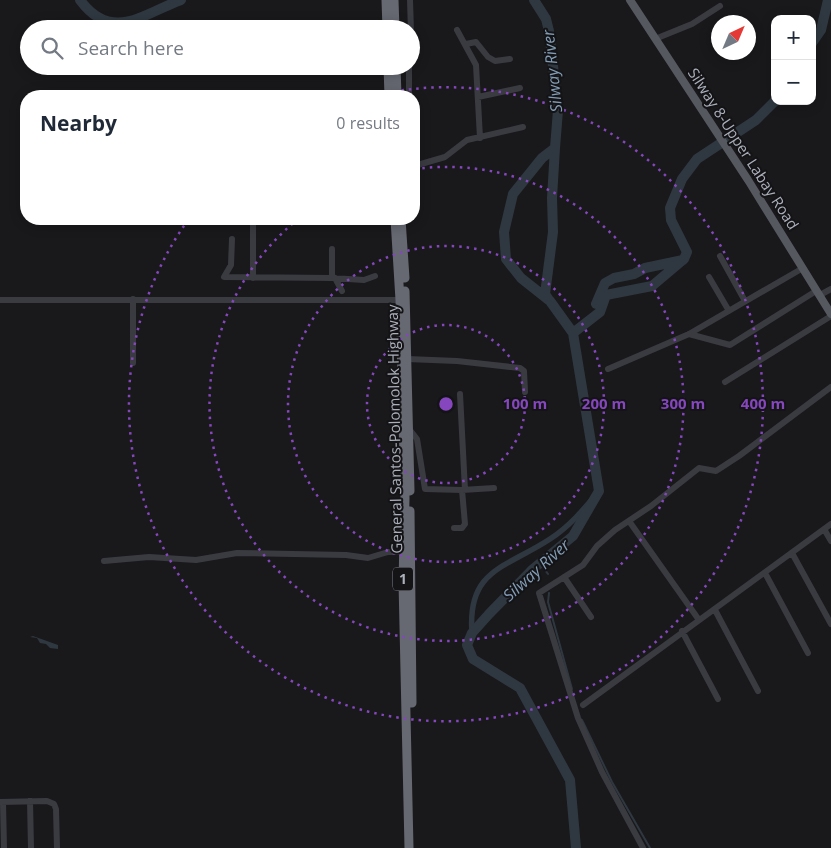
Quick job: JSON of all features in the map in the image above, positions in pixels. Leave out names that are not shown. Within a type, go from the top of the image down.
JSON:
[{"type":"highway","points":[[386,0],[387,20]]},
{"type":"highway","points":[[394,0],[395,20]]},
{"type":"highway","points":[[388,75],[389,90]]},
{"type":"highway","points":[[396,75],[397,90]]},
{"type":"highway","name":"1","points":[[395,225],[403,300],[404,552],[409,848]]},
{"type":"highway","name":"General Santos-Polomolok Highway","points":[[401,225],[410,430],[415,848]]},
{"type":"main road","name":"Silway 8-Upper Labay Road","points":[[630,0],[733,156],[831,315]]},
{"type":"street","points":[[410,0],[411,20]]},
{"type":"street","points":[[655,39],[692,24],[720,6]]},
{"type":"street","points":[[457,30],[476,65],[480,138]]},
{"type":"street","points":[[466,44],[476,42],[488,57],[495,62],[510,59]]},
{"type":"street","points":[[409,90],[410,75]]},
{"type":"street","points":[[478,97],[520,88]]},
{"type":"street","points":[[420,164],[445,157],[467,140],[523,127]]},
{"type":"street","points":[[253,225],[253,278]]},
{"type":"street","points":[[232,239],[231,265],[222,278],[333,278],[364,280],[375,276]]},
{"type":"street","points":[[332,249],[333,278],[342,291]]},
{"type":"street","points":[[720,256],[744,302]]},
{"type":"street","points":[[608,369],[690,334],[803,268]]},
{"type":"street","points":[[709,277],[729,311]]},
{"type":"street","points":[[690,334],[730,345],[818,293],[831,289]]},
{"type":"street","points":[[133,299],[133,363]]},
{"type":"street","points":[[0,300],[403,300]]},
{"type":"street","points":[[725,382],[831,315]]},
{"type":"street","points":[[407,359],[457,361],[520,368],[526,376],[525,392]]},
{"type":"street","points":[[643,848],[602,772],[578,718],[539,592],[583,565],[597,546],[614,530],[629,521],[699,468],[716,471],[739,456],[831,386]]},
{"type":"street","points":[[454,528],[462,528],[465,524],[460,394]]},
{"type":"street","points":[[410,430],[417,439],[425,489],[464,490],[494,488]]},
{"type":"street","points":[[629,521],[699,620]]},
{"type":"street","points":[[583,705],[831,524]]},
{"type":"street","points":[[824,528],[831,541]]},
{"type":"street","points":[[104,561],[149,558],[196,560],[237,553],[346,555],[368,558],[388,552],[404,552]]},
{"type":"street","points":[[792,553],[831,624]]},
{"type":"street","points":[[765,573],[808,652]]},
{"type":"street","points":[[564,577],[591,617]]},
{"type":"street","points":[[715,610],[758,691]]},
{"type":"street","points":[[682,631],[718,699]]},
{"type":"street","points":[[4,848],[1,802],[47,800],[56,806],[57,848]]},
{"type":"street","points":[[30,801],[31,848]]},
{"type":"shaded area","points":[[33,636],[58,645],[58,649],[50,648],[46,644],[40,643],[37,638],[30,637]]},
{"type":"waterway","name":"Silway River","points":[[80,0],[92,13],[104,20]]},
{"type":"waterway","name":"Silway River","points":[[131,20],[181,0]]},
{"type":"waterway","name":"Silway River","points":[[534,0],[546,19],[549,31],[558,110],[555,148],[542,158],[513,194],[504,232],[506,259],[521,278],[550,301],[573,333],[599,491],[573,536],[533,569],[489,614],[472,633],[467,645],[473,659],[520,688],[570,780],[576,848]]},
{"type":"waterway","points":[[816,37],[821,30],[828,0]]},
{"type":"waterway","points":[[573,333],[600,312],[606,295],[652,286],[684,259],[687,252],[671,220],[670,208],[682,179],[697,159],[756,120],[771,105]]},
{"type":"waterway","points":[[549,300],[545,294],[553,232],[552,198],[555,148]]},
{"type":"waterway","points":[[596,304],[605,283],[614,278],[634,274],[645,268],[683,260]]},
{"type":"waterway","points":[[472,633],[472,612],[476,595],[483,583],[493,573],[564,529],[599,491]]},
{"type":"waterway","points":[[540,563],[548,574]]},
{"type":"waterway","points":[[549,593],[548,602],[572,689]]},
{"type":"waterway","points":[[582,720],[612,782],[650,848]]}]
